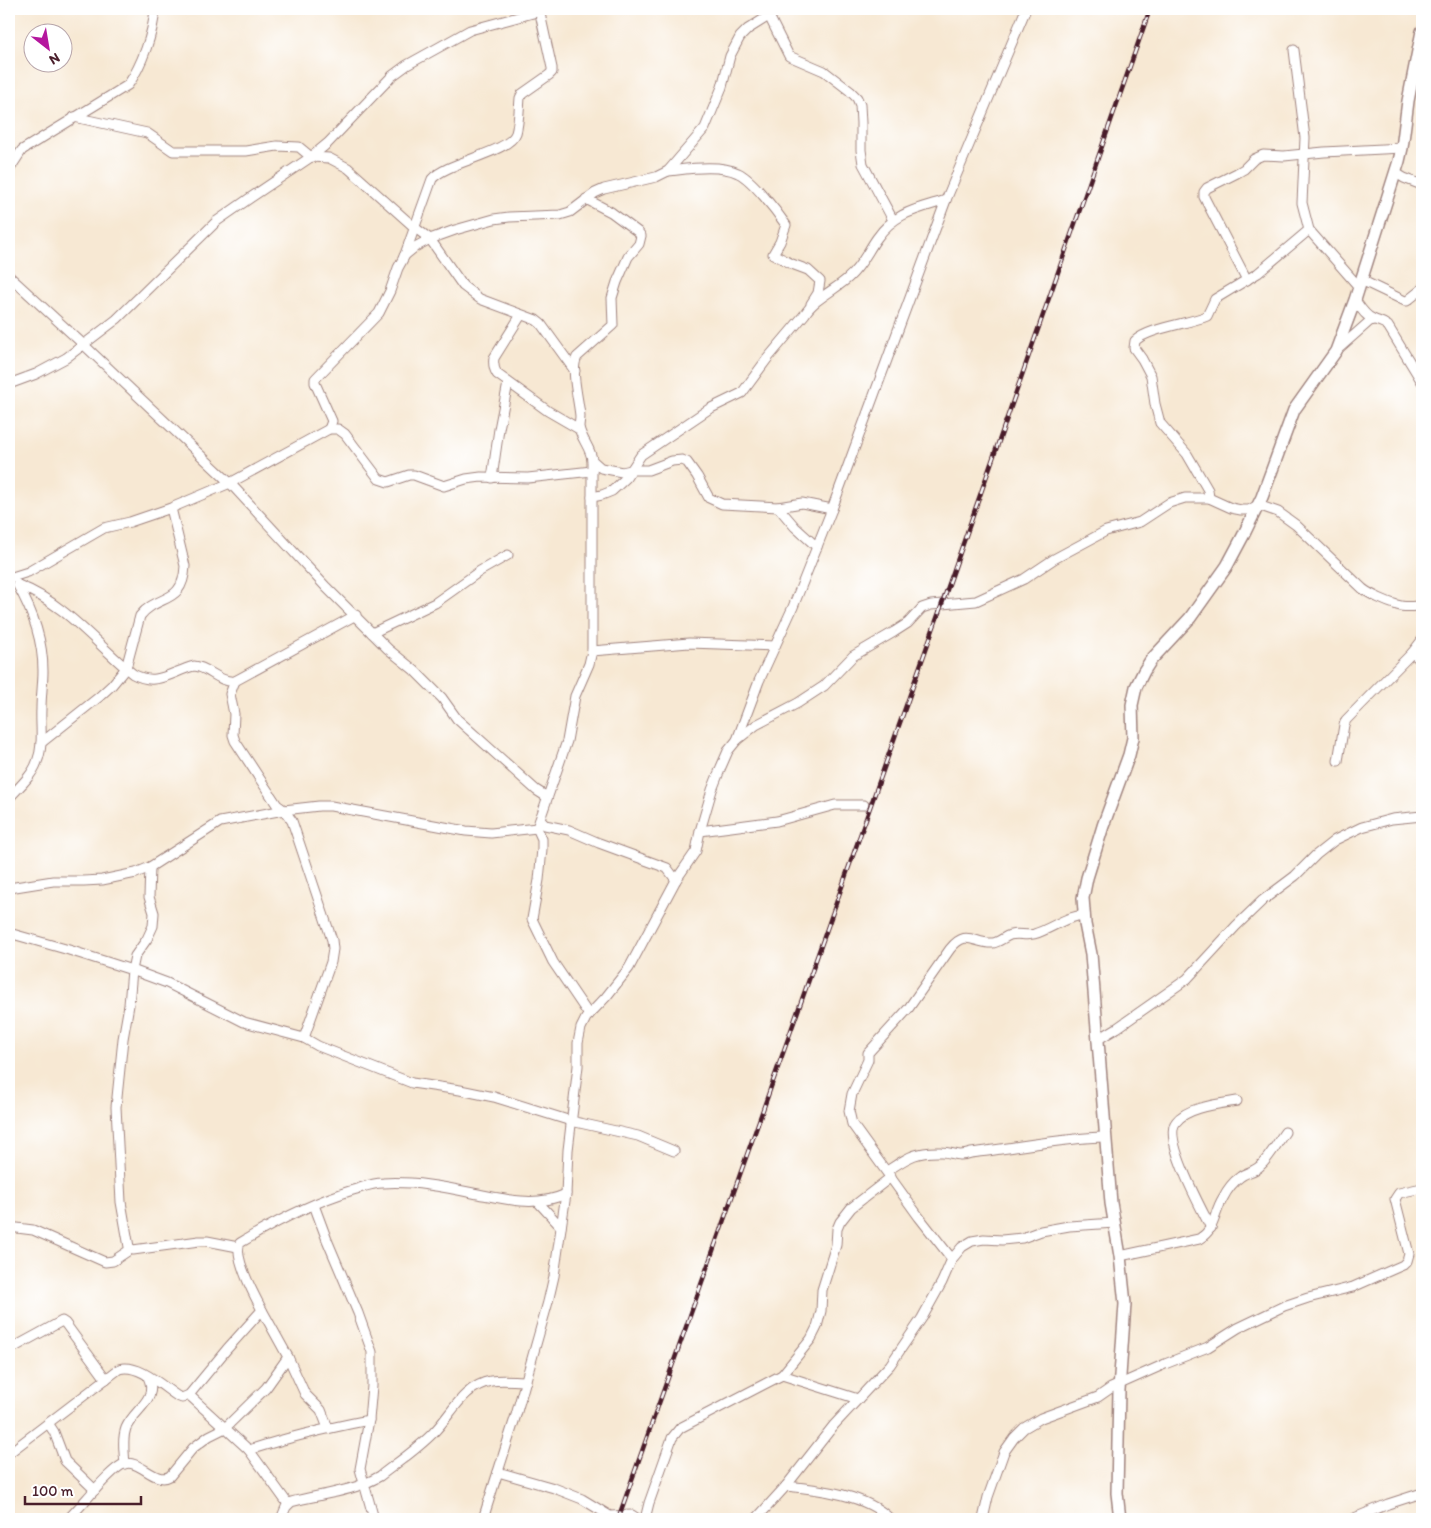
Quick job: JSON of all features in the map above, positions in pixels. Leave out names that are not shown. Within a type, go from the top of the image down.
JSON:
[{"type":"street","points":[[9,170],[22,150],[128,86],[152,33],[155,9]]},
{"type":"street","points":[[668,171],[705,128],[712,115],[730,56],[740,37],[748,29],[780,9]]},
{"type":"street","points":[[737,740],[759,681],[793,607],[832,509],[946,200],[1026,9]]},
{"type":"street","points":[[9,384],[45,370],[84,345],[126,312],[217,221],[311,157],[328,143],[392,76],[407,65],[470,30],[542,10],[552,72],[522,94],[516,133],[512,139],[492,151],[460,165],[442,170],[436,175],[428,188],[404,256],[379,313],[314,383],[332,421],[329,429]]},
{"type":"street","points":[[770,16],[790,56],[824,71],[857,98],[860,104],[860,150],[863,164],[893,220]]},
{"type":"street","points":[[1336,351],[1356,300],[1396,172],[1402,148],[1408,101],[1421,36]]},
{"type":"street","points":[[1294,50],[1305,138],[1302,203],[1309,230],[1360,284],[1405,301],[1422,289]]},
{"type":"street","points":[[74,117],[147,133],[173,151],[178,152],[246,150],[277,146],[299,147],[311,157],[329,158],[348,168],[430,239],[463,286],[480,299],[536,320],[541,324],[575,372]]},
{"type":"street","points":[[328,143],[329,158]]},
{"type":"street","points":[[1248,280],[1204,197],[1204,192],[1207,188],[1244,169],[1254,159],[1263,154],[1284,156],[1334,151],[1402,148]]},
{"type":"street","points":[[404,256],[415,247],[430,239],[494,219],[560,216],[570,212],[594,193],[656,177],[668,171],[697,168],[726,169],[740,174],[768,201],[786,225],[773,254],[808,270],[820,281],[818,293],[805,314],[766,359],[742,393],[709,409],[641,455],[622,483],[612,491],[592,497]]},
{"type":"street","points":[[1396,172],[1404,178],[1422,185]]},
{"type":"street","points":[[586,199],[611,212],[638,232],[641,240],[628,257],[616,282],[612,298],[613,325],[577,357],[575,361],[580,417],[579,428],[592,460],[592,652],[589,664],[575,696],[566,746],[538,824],[542,839],[542,849],[532,919],[553,962],[589,1015]]},
{"type":"street","points":[[809,307],[848,278],[859,267],[876,239],[893,220],[904,214],[946,200]]},
{"type":"street","points":[[1209,498],[1208,490],[1188,454],[1160,423],[1151,376],[1134,348],[1134,341],[1140,337],[1207,316],[1215,299],[1258,273],[1309,230]]},
{"type":"street","points":[[9,276],[230,483],[326,587],[388,649],[414,670],[442,698],[457,719],[536,790],[547,796]]},
{"type":"street","points":[[1356,300],[1362,310],[1374,320]]},
{"type":"street","points":[[521,315],[493,362],[495,371],[548,411],[579,428]]},
{"type":"street","points":[[1120,1519],[1117,1493],[1119,1385],[1125,1304],[1120,1256],[1111,1203],[1084,898],[1094,853],[1129,755],[1133,738],[1132,705],[1136,687],[1151,660],[1190,618],[1221,574],[1258,505],[1294,410],[1336,351],[1370,321],[1380,320],[1388,326],[1422,381]]},
{"type":"street","points":[[492,478],[508,382]]},
{"type":"street","points":[[9,798],[33,771],[38,760],[41,743],[40,709],[43,671],[37,630],[31,612],[18,586],[11,578],[28,572],[104,528],[130,522],[171,508],[230,483],[329,429],[338,429],[345,434],[379,480],[383,482],[414,475],[444,486],[466,479],[528,478],[592,471]]},
{"type":"street","points":[[592,460],[598,466],[607,470],[622,472],[648,470],[672,461],[682,460],[686,462],[697,476],[709,498],[722,504],[778,507],[802,503],[832,509]]},
{"type":"street","points":[[483,1519],[526,1381],[550,1293],[566,1194],[568,1150],[578,1066],[580,1028],[629,968],[676,880],[696,851],[712,790],[728,751],[737,740],[756,725],[798,703],[824,686],[853,656],[908,623],[922,608],[932,605],[976,601],[1024,579],[1054,559],[1106,531],[1140,522],[1169,503],[1185,498],[1209,498],[1231,508],[1241,510],[1249,510],[1258,505],[1278,512],[1296,525],[1363,589],[1372,595],[1397,605],[1422,606]]},
{"type":"street","points":[[778,507],[794,527],[817,547]]},
{"type":"street","points":[[41,743],[112,685],[126,668],[140,616],[144,611],[181,587],[184,566],[183,556],[171,508]]},
{"type":"street","points":[[372,633],[436,603],[508,555]]},
{"type":"street","points":[[18,586],[33,591],[60,608],[126,668],[139,677],[148,680],[158,679],[189,667],[199,666],[222,680],[235,681],[356,615]]},
{"type":"street","points":[[1338,761],[1346,720],[1412,653],[1422,640]]},
{"type":"street","points":[[592,652],[689,643],[775,646]]},
{"type":"street","points":[[1412,653],[1422,661]]},
{"type":"street","points":[[235,681],[230,694],[234,714],[233,735],[235,742],[277,805],[284,810],[292,821],[328,928],[333,949],[331,962],[304,1038]]},
{"type":"street","points":[[700,831],[777,821],[835,805],[864,805]]},
{"type":"street","points":[[9,888],[53,881],[102,880],[136,873],[150,867],[220,822],[284,810],[319,806],[331,806],[466,831],[491,833],[538,824],[545,825],[569,830],[667,868],[676,880]]},
{"type":"street","points":[[1097,1040],[1187,979],[1263,900],[1295,876],[1316,855],[1335,840],[1362,827],[1392,819],[1422,816]]},
{"type":"street","points":[[667,868],[688,863]]},
{"type":"street","points":[[131,1249],[121,1202],[116,1107],[132,970],[136,956],[153,926],[154,913],[149,897],[150,867]]},
{"type":"street","points":[[952,1259],[864,1143],[852,1124],[849,1112],[852,1094],[868,1060],[868,1053],[904,1014],[950,949],[959,940],[964,938],[993,943],[1012,934],[1029,935],[1067,918],[1085,915]]},
{"type":"street","points":[[9,933],[69,950],[167,983],[244,1022],[304,1038],[318,1046],[412,1083],[494,1097],[571,1121],[638,1136],[674,1150]]},
{"type":"street","points":[[1211,1228],[1177,1155],[1172,1138],[1172,1128],[1175,1122],[1184,1114],[1236,1101]]},
{"type":"street","points":[[1120,1256],[1198,1239],[1207,1234],[1222,1199],[1234,1182],[1240,1176],[1260,1166],[1285,1132]]},
{"type":"street","points":[[645,1519],[672,1438],[680,1428],[782,1375],[811,1339],[817,1327],[821,1310],[822,1290],[836,1245],[837,1229],[840,1222],[851,1208],[903,1160],[912,1155],[923,1153],[941,1152],[963,1156],[971,1153],[1053,1141],[1105,1137]]},
{"type":"street","points":[[328,1428],[321,1410],[305,1394],[250,1285],[238,1251],[240,1243],[284,1218],[337,1195],[372,1184],[386,1182],[426,1184],[531,1202],[552,1200],[566,1194]]},
{"type":"street","points":[[983,1519],[988,1497],[1004,1452],[1024,1428],[1041,1418],[1098,1397],[1111,1388],[1208,1347],[1238,1328],[1284,1306],[1352,1287],[1403,1265],[1407,1261],[1409,1254],[1395,1199],[1399,1193],[1422,1188]]},
{"type":"street","points":[[538,1202],[561,1227]]},
{"type":"street","points":[[314,1205],[372,1352],[369,1420],[360,1469],[374,1519]]},
{"type":"street","points":[[756,1519],[786,1486],[834,1425],[890,1366],[922,1318],[952,1259],[962,1247],[972,1241],[1022,1238],[1041,1231],[1069,1226],[1115,1224]]},
{"type":"street","points":[[9,1227],[40,1233],[105,1262],[113,1261],[131,1249],[199,1241],[238,1247]]},
{"type":"street","points":[[9,1453],[119,1369],[125,1367],[139,1371],[177,1396],[182,1398],[189,1395],[262,1310]]},
{"type":"street","points":[[9,1350],[62,1321],[106,1379]]},
{"type":"street","points":[[73,1518],[95,1490],[125,1464],[135,1464],[160,1478],[170,1476],[193,1448],[209,1436],[225,1428],[266,1388],[288,1357]]},
{"type":"street","points":[[782,1375],[858,1399]]},
{"type":"street","points":[[125,1464],[124,1435],[126,1426],[150,1397],[151,1383],[148,1377]]},
{"type":"street","points":[[281,1519],[288,1504],[351,1489],[380,1476],[433,1434],[457,1402],[468,1391],[491,1381],[526,1381]]},
{"type":"street","points":[[189,1395],[249,1450],[288,1504]]},
{"type":"street","points":[[249,1450],[328,1428],[369,1420]]},
{"type":"street","points":[[48,1423],[54,1432],[66,1461],[95,1490]]},
{"type":"street","points":[[498,1472],[554,1488],[582,1499],[610,1516],[632,1515],[638,1519]]},
{"type":"street","points":[[786,1486],[834,1493],[866,1502],[883,1512],[890,1519]]},
{"type":"street","points":[[1352,1519],[1368,1517],[1388,1504],[1422,1493]]},
{"type":"railway","points":[[618,1519],[942,604],[1150,9]]}]
